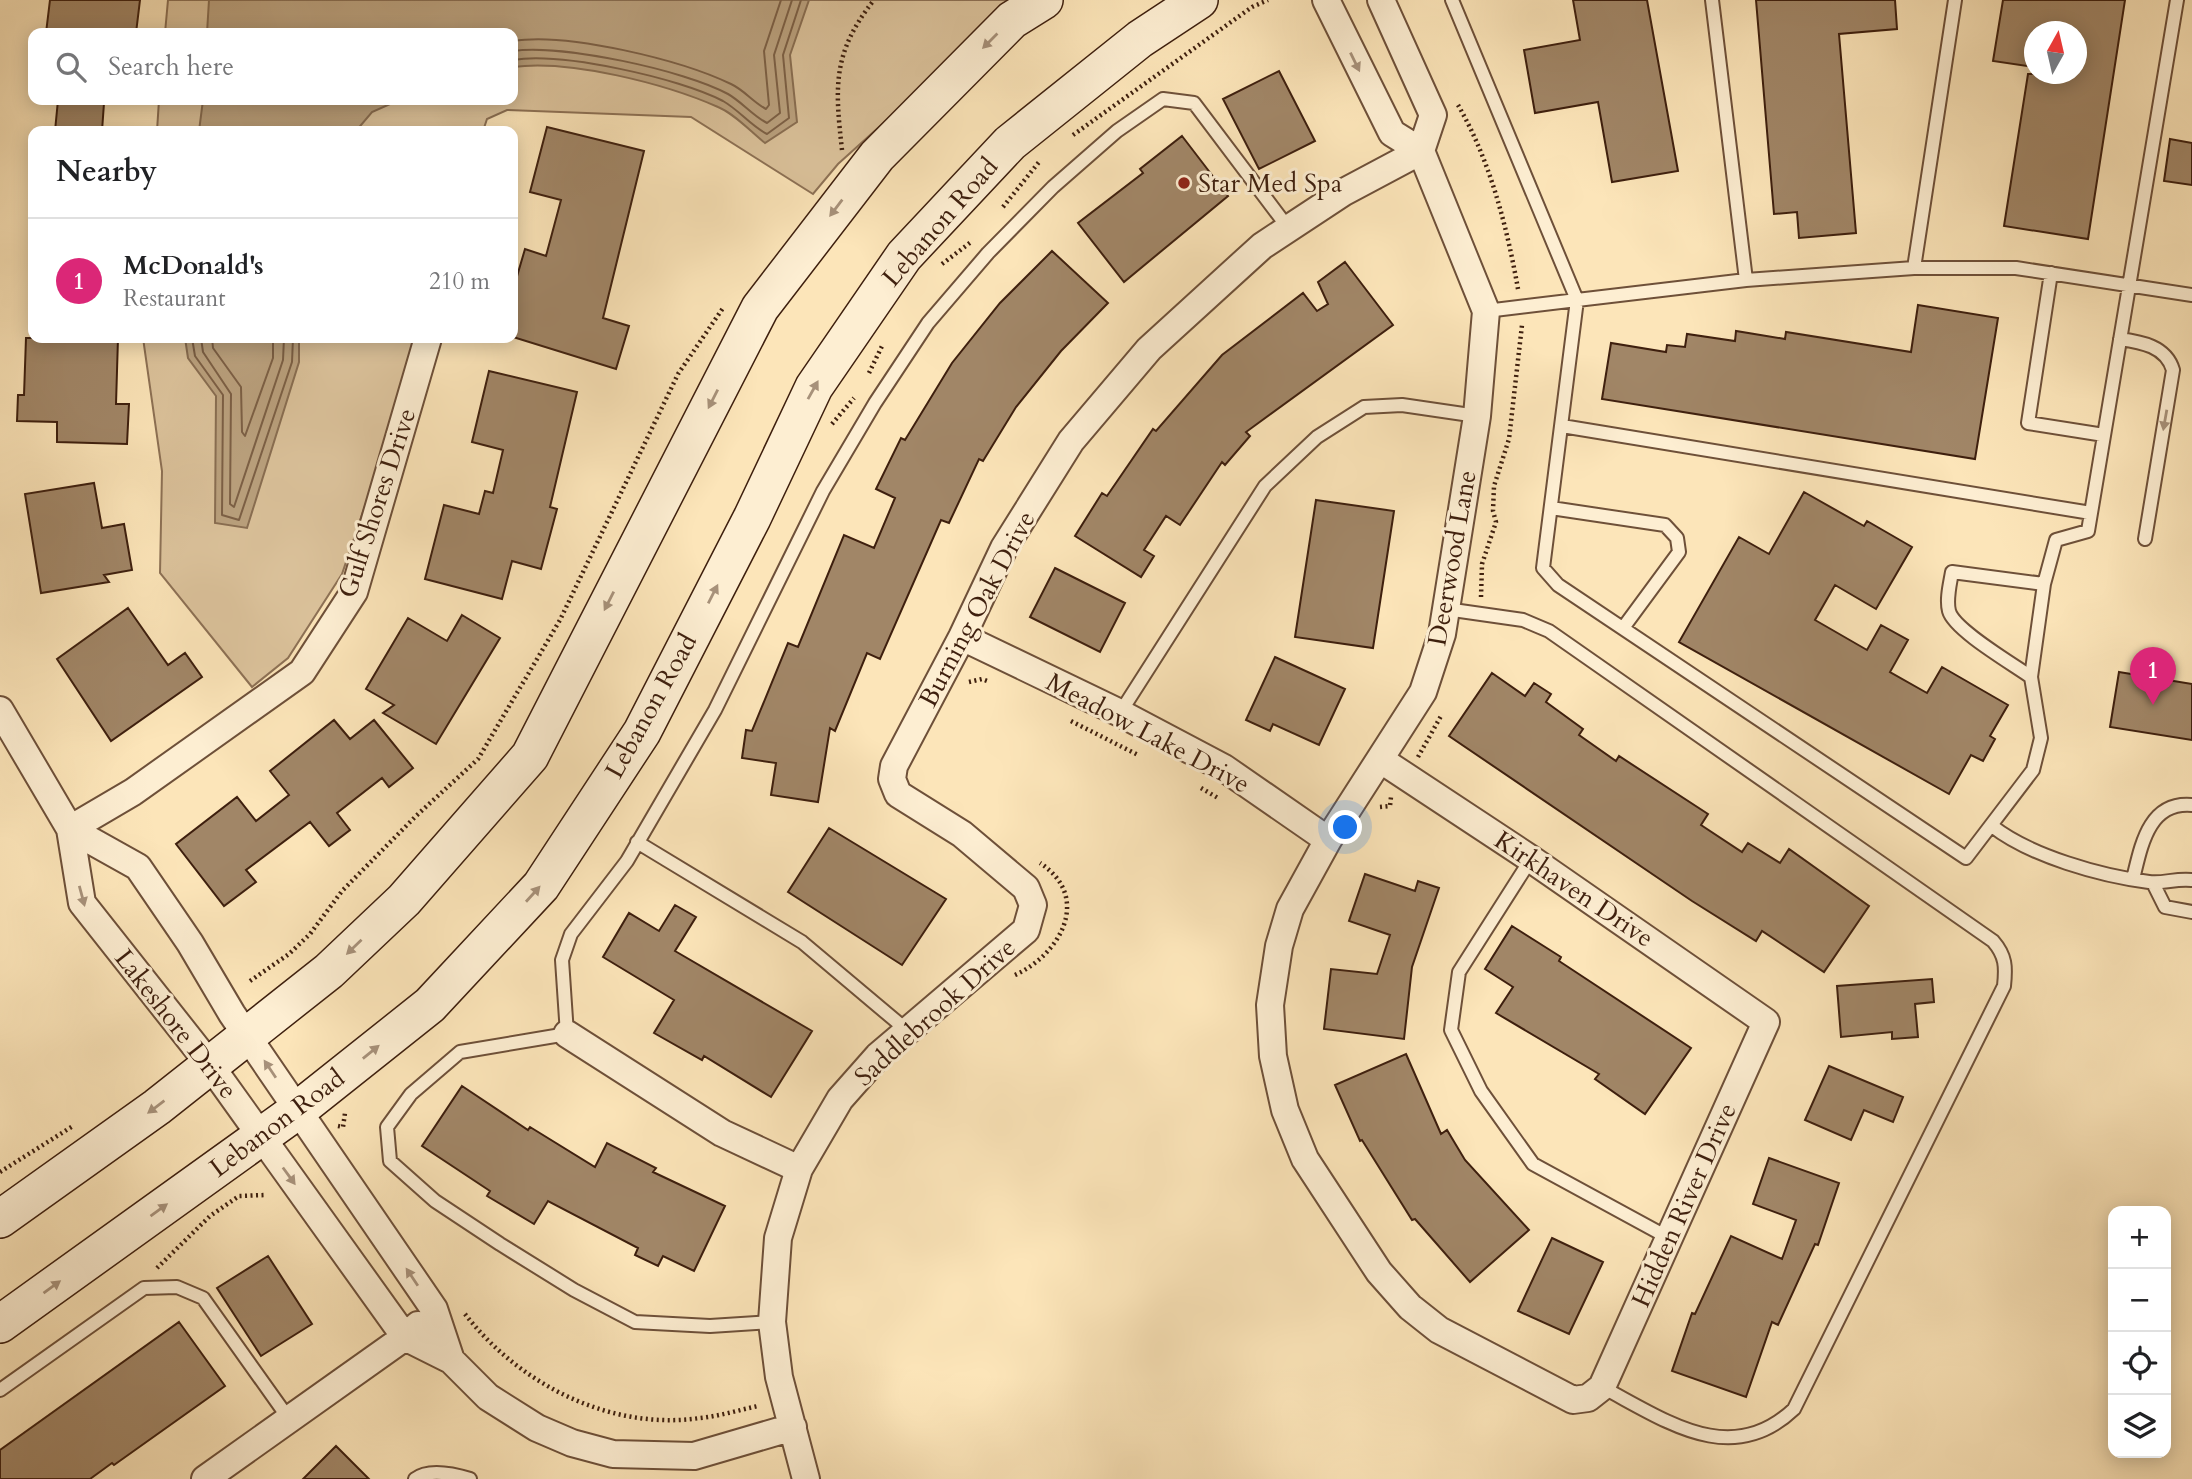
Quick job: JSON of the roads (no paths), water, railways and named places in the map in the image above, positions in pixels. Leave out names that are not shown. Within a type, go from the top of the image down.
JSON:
[{"type":"main road","points":[[0,1219],[157,1107],[329,971],[404,900],[530,756],[760,308],[877,156],[1012,20],[1044,0]]},
{"type":"main road","name":"Lebanon Road","points":[[0,1324],[298,1110],[430,1005],[541,886],[642,732],[752,518],[814,387],[904,256],[1010,143],[1140,39],[1199,0]]},
{"type":"street","points":[[1326,0],[1392,133],[1421,151],[1433,115],[1381,0]]},
{"type":"street","name":"Burning Oak Drive","points":[[1033,905],[1026,888],[1007,870],[962,834],[898,794],[892,779],[894,766],[962,637],[1004,548],[1072,440],[1149,349],[1262,246],[1344,192],[1421,151]]},
{"type":"street","name":"Deerwood Lane","points":[[1421,151],[1486,311],[1477,416],[1442,634],[1423,692],[1328,840],[1290,909],[1279,946],[1270,1005],[1273,1056],[1285,1110],[1305,1159],[1379,1272],[1410,1307],[1439,1330],[1573,1400],[1588,1398],[1602,1387]]},
{"type":"street","name":"Gulf Shores Drive","points":[[70,829],[133,792],[302,672],[354,592],[427,343]]},
{"type":"street","name":"Meadow Lake Drive","points":[[962,637],[1120,713],[1224,768],[1328,840]]},
{"type":"street","name":"Lakeshore Drive","points":[[0,710],[70,829],[82,903],[210,1065],[405,1337],[451,1360],[488,1397],[537,1428],[572,1443],[613,1454],[694,1457],[793,1427]]},
{"type":"street","name":"Kirkhaven Drive","points":[[1381,760],[1531,859],[1766,1022]]},
{"type":"street","name":"Lakeshore Drive","points":[[70,829],[138,867],[247,1036],[434,1309],[451,1360]]},
{"type":"street","name":"Saddlebrook Drive","points":[[806,1479],[779,1377],[772,1322],[778,1238],[799,1169],[840,1099],[878,1056],[1026,930],[1033,905]]},
{"type":"street","name":"Hidden River Drive","points":[[1602,1387],[1766,1022]]},
{"type":"street","points":[[567,1034],[722,1133],[799,1169]]},
{"type":"street","points":[[205,1479],[405,1337],[434,1309]]},
{"type":"lane","points":[[1452,0],[1577,300],[1543,568],[1558,584],[1966,858],[2033,770],[2041,738],[2031,677],[2043,584],[2056,540],[2088,531],[2177,0]]},
{"type":"lane","points":[[1712,0],[1746,279]]},
{"type":"lane","points":[[1914,268],[1955,0]]},
{"type":"lane","points":[[772,1322],[709,1326],[635,1322],[573,1290],[435,1200],[390,1161],[387,1127],[411,1094],[460,1052],[567,1034],[562,960],[571,934],[637,842],[715,710],[810,515],[875,403],[928,323],[988,253],[1053,187],[1117,131],[1163,99],[1194,103],[1289,229]]},
{"type":"lane","points":[[1486,311],[1746,279],[1914,268],[2016,268],[2192,295]]},
{"type":"lane","points":[[2051,273],[2028,423],[2104,435]]},
{"type":"lane","points":[[2120,339],[2157,348],[2167,357],[2173,370],[2145,539]]},
{"type":"lane","points":[[1120,713],[1265,486],[1317,437],[1364,407],[1402,405],[1477,416]]},
{"type":"lane","points":[[1562,426],[2091,513]]},
{"type":"lane","points":[[1551,508],[1665,525],[1677,538],[1679,552],[1623,628]]},
{"type":"lane","points":[[2031,677],[1961,627],[1950,615],[1948,602],[1952,572],[2043,584]]},
{"type":"lane","points":[[1446,608],[1523,620],[1549,631],[1993,941],[2003,952],[2006,969],[2004,986],[1794,1409],[1776,1426],[1752,1435],[1702,1437],[1602,1387]]},
{"type":"lane","points":[[2133,879],[2145,832],[2162,812],[2192,805]]},
{"type":"lane","points":[[1992,826],[2056,860],[2153,883],[2176,878],[2192,880]]},
{"type":"lane","points":[[637,842],[802,942],[909,1032]]},
{"type":"lane","points":[[1531,859],[1459,972],[1451,1030],[1481,1091],[1533,1164],[1669,1238]]},
{"type":"lane","points":[[2153,883],[2165,907],[2192,912]]},
{"type":"lane","points":[[0,1390],[144,1288],[177,1287],[203,1298],[289,1419]]},
{"type":"lane","points":[[415,1479],[420,1475],[452,1473],[470,1479]]},
{"type":"water","points":[[209,0],[809,0],[790,55],[797,122],[765,143],[724,110],[672,90],[589,70],[536,65],[518,67],[518,28],[207,28]]},
{"type":"water","points":[[202,105],[388,105],[372,112],[360,126],[200,126]]},
{"type":"water","points":[[186,343],[299,343],[299,362],[247,528],[215,523],[216,396],[188,358]]},
{"type":"place","name":"Star Med Spa","points":[[1184,183]]},
{"type":"place","name":"McDonald's","points":[[2153,705]]}]
